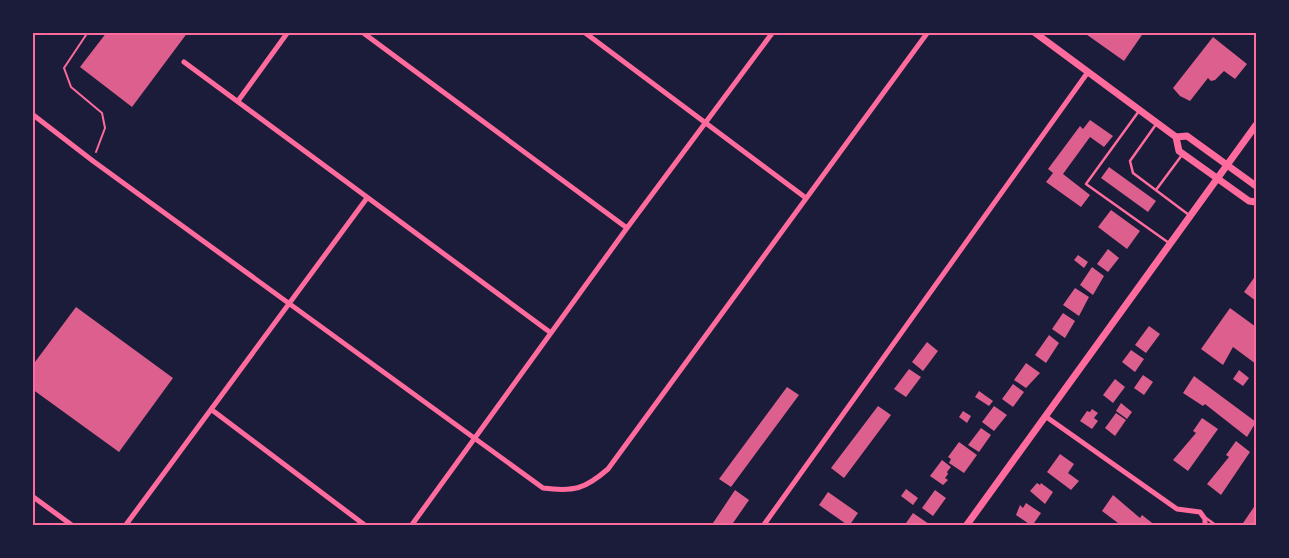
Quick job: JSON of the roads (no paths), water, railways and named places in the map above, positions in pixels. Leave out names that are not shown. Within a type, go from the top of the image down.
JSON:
[{"type":"main road","points":[[1034,32],[1176,137],[1187,136],[1256,186]]},
{"type":"main road","points":[[966,526],[1256,125]]},
{"type":"main road","points":[[1176,137],[1177,149],[1183,154],[1248,201],[1256,202]]},
{"type":"street","points":[[238,101],[288,32]]},
{"type":"street","points":[[362,32],[627,228]]},
{"type":"street","points":[[584,32],[806,198]]},
{"type":"street","points":[[411,526],[627,228],[773,32]]},
{"type":"street","points":[[32,114],[93,161],[290,302],[543,488],[569,491],[591,484],[608,469],[928,32]]},
{"type":"street","points":[[184,62],[551,333]]},
{"type":"street","points":[[763,526],[1088,72]]},
{"type":"street","points":[[125,526],[368,198]]},
{"type":"street","points":[[212,410],[366,526]]},
{"type":"street","points":[[1045,416],[1177,509],[1194,510],[1204,516],[1206,526]]},
{"type":"street","points":[[32,496],[72,526]]},
{"type":"lane","points":[[1140,110],[1086,184],[1170,244]]},
{"type":"lane","points":[[1157,123],[1130,161],[1133,173],[1191,216]]},
{"type":"lane","points":[[1156,190],[1183,154]]},
{"type":"lane","points":[[1204,516],[1217,526]]}]
